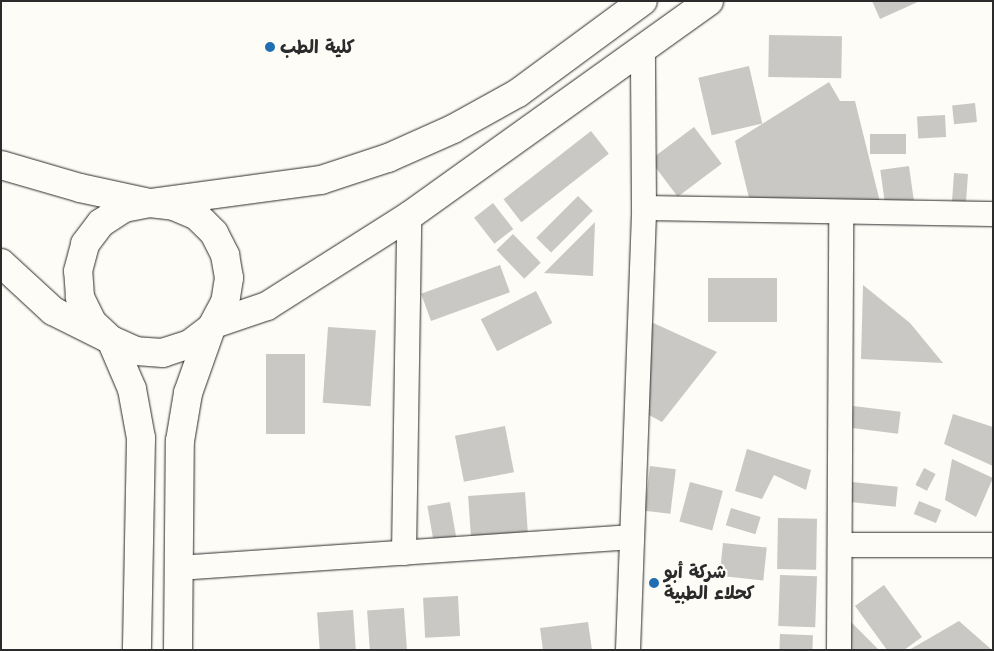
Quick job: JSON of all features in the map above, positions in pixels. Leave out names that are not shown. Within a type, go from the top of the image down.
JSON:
[{"type":"street","points":[[137,650],[141,438],[132,389],[111,340],[92,322],[80,297],[78,271],[85,244],[101,223],[124,208],[321,180],[388,158],[454,129],[518,93],[643,1]]},
{"type":"street","points":[[1,262],[53,311],[136,351],[164,353],[190,344],[212,326],[267,306],[409,216],[643,51],[709,1]]},
{"type":"street","points":[[628,650],[644,208],[643,51]]},
{"type":"street","points":[[1,165],[80,188],[150,203],[174,206],[197,216],[214,233],[225,254],[229,278],[225,302],[212,326],[188,393],[180,442],[178,650]]},
{"type":"street","points":[[644,208],[993,214]]},
{"type":"street","points":[[839,650],[841,212]]},
{"type":"street","points":[[404,553],[409,216]]},
{"type":"street","points":[[179,568],[632,537]]},
{"type":"street","points":[[840,545],[993,545]]},
{"type":"building","points":[[872,1],[920,1],[880,19]]},
{"type":"building","points":[[769,35],[842,36],[841,78],[768,77]]},
{"type":"building","points":[[749,66],[762,123],[712,135],[698,78]]},
{"type":"building","points":[[829,82],[840,101],[855,101],[881,206],[751,206],[735,141]]},
{"type":"building","points":[[975,103],[977,122],[954,124],[952,105]]},
{"type":"building","points":[[945,115],[946,137],[918,138],[917,116]]},
{"type":"building","points":[[694,127],[722,164],[678,197],[650,160]]},
{"type":"building","points":[[591,131],[609,154],[521,222],[504,199]]},
{"type":"building","points":[[870,134],[906,134],[906,154],[870,154]]},
{"type":"building","points":[[909,166],[914,203],[885,207],[880,170]]},
{"type":"building","points":[[954,173],[968,174],[966,206],[952,205]]},
{"type":"building","points":[[578,196],[593,211],[551,253],[536,238]]},
{"type":"building","points":[[493,203],[513,229],[494,244],[474,218]]},
{"type":"building","points":[[595,222],[593,276],[544,273]]},
{"type":"building","points":[[513,234],[541,263],[524,279],[496,250]]},
{"type":"building","points":[[500,265],[510,292],[431,321],[421,294]]},
{"type":"building","points":[[708,278],[777,278],[777,322],[708,322]]},
{"type":"building","points":[[863,285],[910,323],[943,363],[861,359]]},
{"type":"building","points":[[536,291],[552,323],[497,351],[481,319]]},
{"type":"building","points":[[649,321],[717,352],[662,422],[649,415]]},
{"type":"building","points":[[328,327],[376,330],[371,406],[323,403]]},
{"type":"building","points":[[266,354],[305,354],[305,434],[266,434]]},
{"type":"building","points":[[853,406],[901,412],[898,434],[850,428]]},
{"type":"building","points":[[953,414],[993,427],[993,466],[944,444]]},
{"type":"building","points":[[505,426],[514,472],[464,482],[455,436]]},
{"type":"building","points":[[747,449],[811,470],[806,490],[774,475],[762,499],[735,491]]},
{"type":"building","points":[[952,459],[993,478],[976,517],[945,500]]},
{"type":"building","points":[[650,466],[676,469],[670,514],[645,511]]},
{"type":"building","points":[[924,468],[936,474],[927,491],[915,485]]},
{"type":"building","points":[[690,482],[723,491],[712,530],[679,522]]},
{"type":"building","points":[[852,482],[898,487],[896,507],[850,502]]},
{"type":"building","points":[[525,492],[528,532],[471,536],[468,496]]},
{"type":"building","points":[[919,501],[941,510],[936,523],[914,514]]},
{"type":"building","points":[[450,502],[457,542],[434,546],[427,506]]},
{"type":"building","points":[[731,508],[761,517],[755,534],[726,525]]},
{"type":"building","points":[[778,518],[817,519],[816,570],[777,569]]},
{"type":"building","points":[[723,543],[767,548],[763,580],[720,576]]},
{"type":"building","points":[[780,575],[817,576],[815,627],[778,626]]},
{"type":"building","points":[[884,585],[922,637],[904,650],[887,650],[855,606]]},
{"type":"building","points":[[458,596],[460,636],[425,638],[423,598]]},
{"type":"building","points":[[404,608],[407,650],[370,650],[367,611]]},
{"type":"building","points":[[353,610],[356,650],[320,650],[317,613]]},
{"type":"building","points":[[845,616],[879,650],[845,650]]},
{"type":"building","points":[[959,621],[992,650],[909,650]]},
{"type":"building","points":[[588,622],[592,650],[543,650],[540,628]]},
{"type":"building","points":[[780,634],[813,635],[812,650],[779,650]]},
{"type":"place","name":"كلية الطب","points":[[270,47]]},
{"type":"place","name":"شركة أبو كحلاء الطبية","points":[[654,583]]}]
